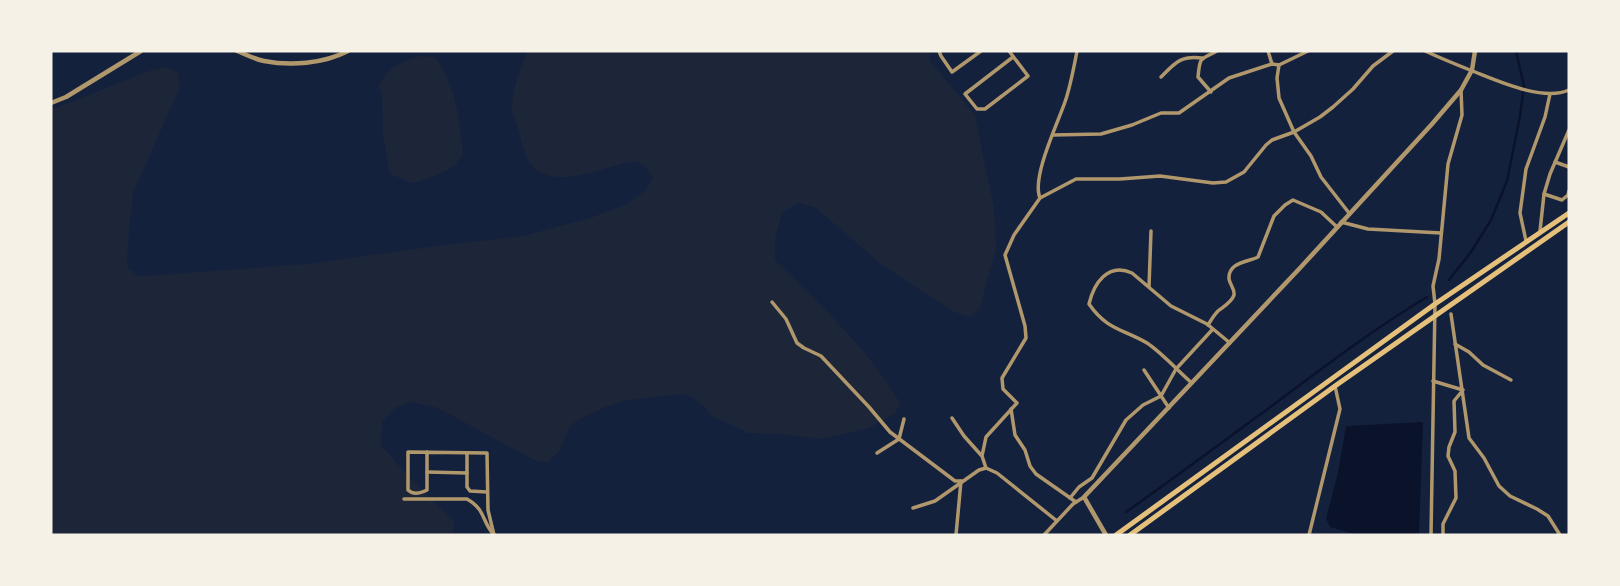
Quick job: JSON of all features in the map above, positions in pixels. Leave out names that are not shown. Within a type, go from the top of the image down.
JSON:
[{"type":"highway","points":[[1116,535],[1435,304],[1569,213]]},
{"type":"highway","points":[[1130,535],[1335,386],[1569,222]]},
{"type":"street","points":[[51,103],[66,97],[141,51]]},
{"type":"street","points":[[237,51],[261,61],[292,64],[317,61],[348,51]]},
{"type":"street","points":[[939,51],[952,72],[981,51]]},
{"type":"street","points":[[1009,51],[1028,76],[985,109],[977,109],[965,93],[1013,57]]},
{"type":"street","points":[[1040,198],[1038,193],[1043,163],[1066,98],[1077,51]]},
{"type":"street","points":[[1161,77],[1179,60],[1202,58],[1217,51]]},
{"type":"street","points":[[1268,51],[1272,64]]},
{"type":"street","points":[[1053,135],[1101,134],[1161,113],[1179,113],[1229,78],[1272,64],[1279,65],[1308,51]]},
{"type":"street","points":[[982,456],[986,437],[1017,402],[1003,389],[1002,378],[1027,332],[1005,256],[1014,235],[1040,198],[1076,179],[1160,176],[1213,183],[1226,182],[1244,172],[1272,140],[1294,132],[1333,107],[1373,66],[1392,51]]},
{"type":"street","points":[[1425,51],[1510,86],[1550,94],[1562,94],[1569,90]]},
{"type":"street","points":[[1044,535],[1097,485],[1337,228],[1461,90],[1472,71],[1475,51]]},
{"type":"street","points":[[1202,58],[1198,77],[1211,92]]},
{"type":"street","points":[[1279,65],[1279,98],[1294,132],[1311,156],[1321,177],[1349,213]]},
{"type":"street","points":[[1431,535],[1435,304],[1433,286],[1439,259],[1448,164],[1462,115],[1461,90]]},
{"type":"street","points":[[1527,243],[1520,213],[1526,169],[1545,117],[1550,94]]},
{"type":"street","points":[[1540,234],[1544,194],[1569,130]]},
{"type":"street","points":[[1555,162],[1569,167]]},
{"type":"street","points":[[1544,194],[1562,200],[1569,191]]},
{"type":"street","points":[[1208,325],[1215,313],[1234,295],[1229,279],[1232,270],[1238,263],[1258,257],[1274,216],[1285,205],[1293,200],[1321,212],[1337,228]]},
{"type":"street","points":[[1341,222],[1368,229],[1441,233]]},
{"type":"street","points":[[1149,287],[1151,231]]},
{"type":"street","points":[[1192,383],[1149,344],[1107,324],[1095,312],[1089,304],[1102,276],[1114,270],[1132,273],[1171,306],[1208,325],[1230,343]]},
{"type":"street","points":[[772,302],[786,319],[797,342],[821,356],[890,432],[955,481],[961,481]]},
{"type":"street","points":[[1451,314],[1469,438],[1499,486],[1510,496],[1548,516],[1560,535]]},
{"type":"street","points":[[1070,498],[1089,480],[1126,420],[1143,405],[1161,396],[1176,369],[1212,330]]},
{"type":"street","points":[[1455,344],[1483,365],[1511,380]]},
{"type":"street","points":[[1144,370],[1169,408]]},
{"type":"street","points":[[1433,381],[1463,390]]},
{"type":"street","points":[[1309,535],[1340,409],[1335,386]]},
{"type":"street","points":[[1443,535],[1443,524],[1456,498],[1455,471],[1448,456],[1455,432],[1454,401],[1463,390]]},
{"type":"street","points":[[1011,409],[1015,435],[1025,450],[1030,466],[1036,474],[1076,502]]},
{"type":"street","points":[[952,418],[982,456],[986,468]]},
{"type":"street","points":[[877,453],[899,439],[904,419]]},
{"type":"street","points":[[427,452],[427,490],[421,493],[410,492],[408,452],[427,452],[467,453],[487,453],[488,510],[494,535]]},
{"type":"street","points":[[467,453],[467,487],[470,491],[488,492]]},
{"type":"street","points":[[913,508],[935,500],[961,481],[986,468],[997,473],[1057,521]]},
{"type":"street","points":[[427,472],[467,473]]},
{"type":"street","points":[[1089,480],[1097,485]]},
{"type":"street","points":[[956,535],[961,481]]},
{"type":"street","points":[[1084,497],[1106,535]]},
{"type":"street","points":[[404,499],[467,499],[482,510],[488,528],[494,535]]},
{"type":"shaded area","points":[[528,51],[929,51],[930,61],[975,115],[994,209],[996,249],[980,307],[970,317],[954,312],[881,264],[816,208],[799,203],[782,212],[775,239],[775,260],[858,345],[900,403],[895,414],[869,428],[821,439],[748,433],[712,416],[692,397],[683,394],[627,400],[579,419],[569,428],[560,450],[547,463],[534,460],[438,408],[412,402],[395,408],[382,422],[381,445],[454,521],[451,535],[51,535],[51,110],[149,71],[167,67],[178,73],[180,87],[133,193],[127,259],[128,268],[138,276],[307,264],[523,236],[590,218],[625,205],[645,191],[653,178],[637,161],[567,177],[548,175],[534,167],[526,154],[512,108],[515,86]]},
{"type":"shaded area","points":[[419,56],[435,57],[448,80],[458,115],[463,154],[454,166],[413,183],[390,174],[383,135],[382,94],[379,85],[396,66]]},
{"type":"shaded area","points":[[1423,422],[1419,535],[1358,535],[1330,527],[1326,519],[1346,426]]},
{"type":"waterway","points":[[1449,280],[1491,220],[1507,181],[1524,86],[1516,51]]},
{"type":"waterway","points":[[1126,512],[1347,350],[1427,297]]}]
